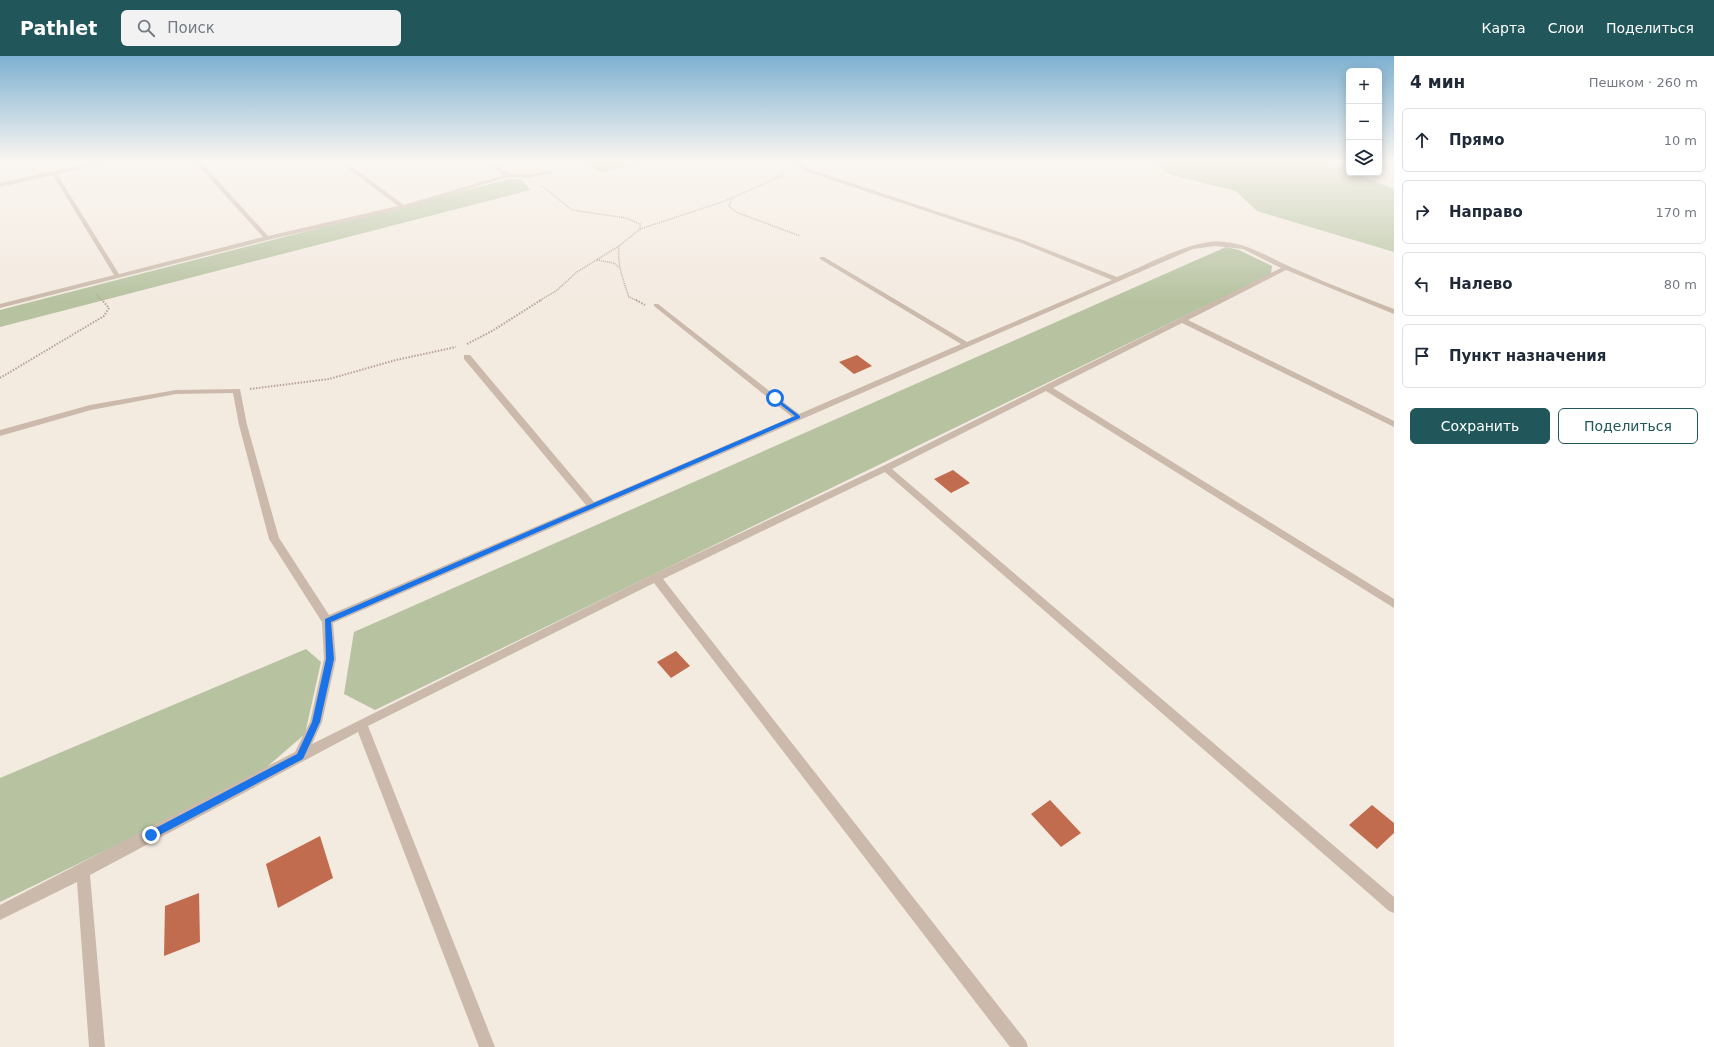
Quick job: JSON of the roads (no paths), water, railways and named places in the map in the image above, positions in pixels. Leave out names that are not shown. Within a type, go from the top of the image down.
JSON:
[{"type":"street","points":[[75,207],[117,275]]},
{"type":"street","points":[[239,207],[267,238]]},
{"type":"street","points":[[0,306],[267,238],[402,207]]},
{"type":"street","points":[[919,207],[1021,241],[1116,279]]},
{"type":"street","points":[[327,621],[1116,279],[1191,248],[1206,244],[1222,243],[1240,246],[1270,258],[1286,268],[1394,312]]},
{"type":"street","points":[[822,258],[966,344]]},
{"type":"street","points":[[0,913],[83,871],[361,724],[656,578],[886,468],[1286,268]]},
{"type":"street","points":[[656,305],[798,417]]},
{"type":"street","points":[[1182,320],[1394,424]]},
{"type":"street","points":[[467,357],[592,506]]},
{"type":"street","points":[[1047,388],[1394,604]]},
{"type":"street","points":[[0,433],[90,408],[176,392],[237,391],[243,425],[274,539],[327,621],[330,659],[316,722],[300,756]]},
{"type":"street","points":[[886,468],[1394,906]]},
{"type":"street","points":[[656,578],[1020,1047]]},
{"type":"street","points":[[361,724],[487,1047]]},
{"type":"street","points":[[83,871],[97,1047]]}]
